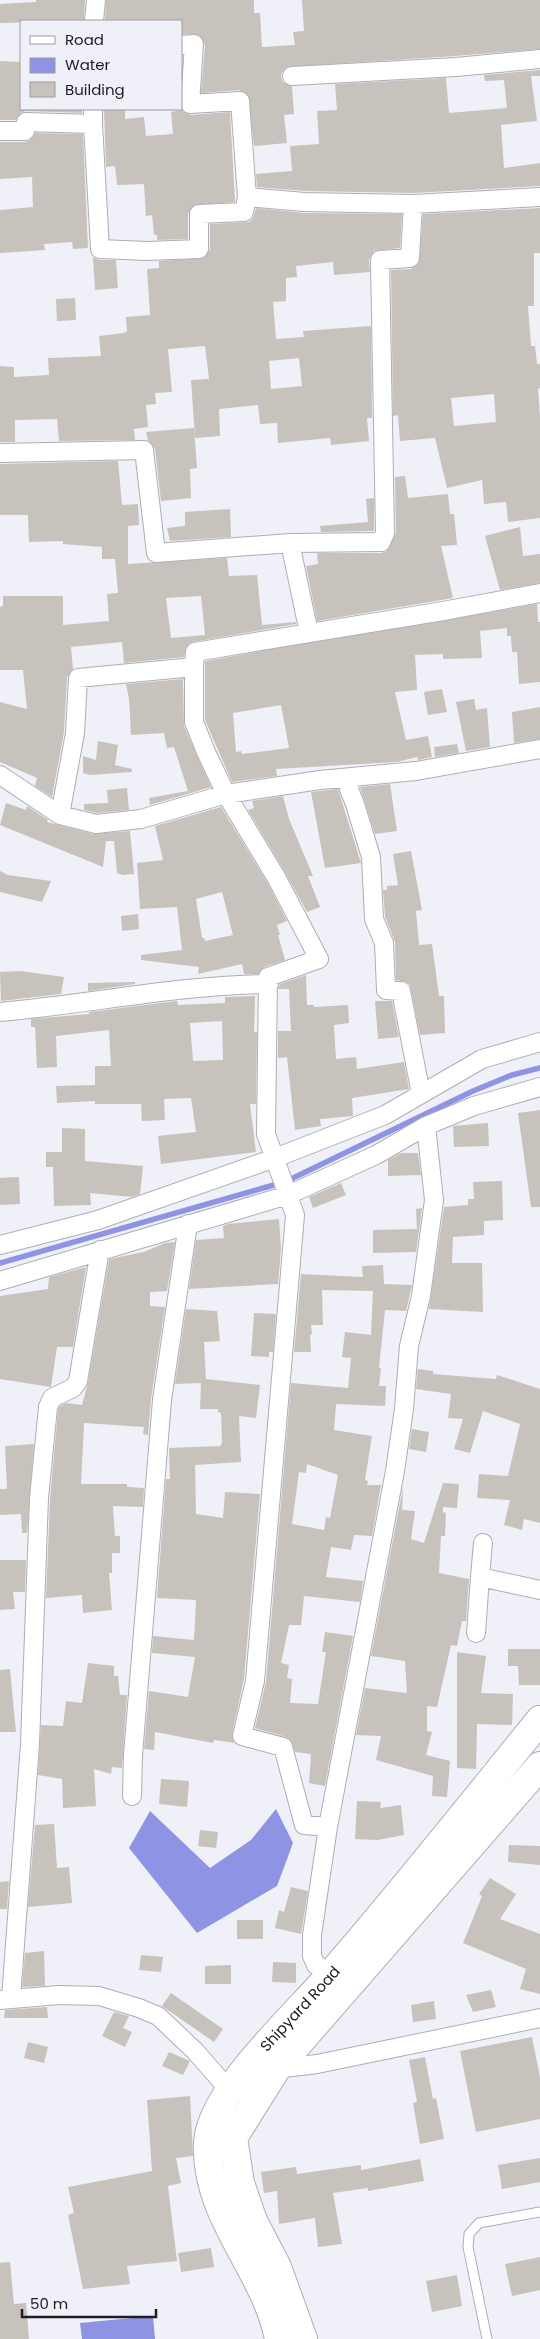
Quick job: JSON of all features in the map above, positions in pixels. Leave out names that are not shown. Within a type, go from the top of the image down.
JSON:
[{"type":"main road","name":"Shipyard Road","points":[[279,2339],[262,2292],[225,2218],[211,2173],[208,2141],[214,2117],[230,2091],[258,2053],[331,1974],[540,1720]]},
{"type":"main road","points":[[303,2339],[277,2267],[253,2221],[240,2183],[233,2138],[276,2069],[540,1766]]},
{"type":"street","points":[[94,20],[96,0]]},
{"type":"street","points":[[0,131],[25,131],[26,122],[93,116],[100,248],[147,251],[199,249],[199,214],[244,212],[246,197],[240,100],[190,104],[194,44],[182,45]]},
{"type":"street","points":[[292,76],[456,67],[540,60]]},
{"type":"street","points":[[246,197],[304,202],[413,204],[540,196]]},
{"type":"street","points":[[0,453],[144,450],[156,553],[290,543],[381,542],[385,533],[380,260],[410,258],[413,204]]},
{"type":"street","points":[[290,543],[309,633]]},
{"type":"street","points":[[328,1827],[304,1825],[283,1747],[242,1736],[255,1681],[295,1215],[266,1134],[268,977],[319,959],[276,877],[226,794],[194,722],[195,652],[540,593]]},
{"type":"street","points":[[60,815],[75,733],[78,678],[194,667]]},
{"type":"street","points":[[0,776],[60,815],[96,824],[141,819],[226,794],[320,780],[416,772],[540,749]]},
{"type":"street","points":[[349,779],[348,789],[355,804],[371,857],[374,919],[384,943],[386,990],[401,991],[421,1094]]},
{"type":"street","points":[[0,1012],[58,1007],[137,994],[243,984],[269,984]]},
{"type":"street","points":[[0,1245],[98,1220],[275,1158],[385,1115],[482,1059],[540,1042]]},
{"type":"street","points":[[0,1281],[288,1195],[376,1155],[426,1126],[474,1106],[540,1087]]},
{"type":"street","points":[[331,1974],[316,1966],[312,1949],[312,1935],[328,1827],[395,1471],[404,1409],[409,1346],[421,1296],[434,1200],[426,1126]]},
{"type":"street","points":[[132,1796],[133,1755],[162,1400],[188,1224]]},
{"type":"street","points":[[100,1250],[78,1381],[73,1388],[52,1398],[48,1407],[38,1498],[32,1717],[6,1999],[59,1994],[99,1996],[139,2008],[158,2016],[195,2051],[230,2091]]},
{"type":"street","points":[[476,1633],[483,1543]]},
{"type":"street","points":[[480,1577],[540,1590]]},
{"type":"street","name":"Shipyard Road","points":[[276,2069],[317,2064],[540,2018]]},
{"type":"lane","points":[[487,2339],[468,2247],[469,2234],[479,2223],[540,2212]]},
{"type":"water","points":[[276,1809],[293,1843],[277,1886],[197,1933],[129,1848],[150,1811],[210,1868],[251,1840]]},
{"type":"water","points":[[153,2316],[155,2339],[82,2339],[80,2323]]},
{"type":"building","points":[[36,0],[85,0],[84,20],[20,20],[20,23],[0,23],[0,4],[36,2]]},
{"type":"building","points":[[106,0],[254,0],[254,13],[260,13],[262,47],[295,45],[293,32],[304,31],[302,0],[540,0],[540,49],[287,67],[282,72],[281,77],[283,82],[292,87],[294,114],[284,115],[287,143],[254,146],[248,95],[239,90],[201,93],[205,45],[199,35],[182,34],[182,20],[105,20]]},
{"type":"building","points":[[0,61],[20,62],[20,110],[82,110],[82,113],[26,111],[21,113],[16,120],[0,120]]},
{"type":"building","points":[[540,70],[540,76],[531,76],[537,121],[501,125],[504,168],[540,163],[540,186],[413,193],[305,191],[257,187],[256,174],[292,171],[290,146],[319,144],[317,111],[337,110],[335,84],[446,78],[449,113],[507,108],[504,80],[485,81],[484,75]]},
{"type":"building","points":[[104,110],[125,110],[125,119],[144,117],[146,136],[173,134],[171,112],[181,110],[191,115],[230,112],[235,202],[194,205],[188,214],[188,239],[157,240],[157,235],[154,235],[152,215],[146,216],[144,184],[117,185],[115,166],[106,167]]},
{"type":"building","points":[[35,133],[83,134],[88,248],[73,249],[72,242],[44,244],[45,250],[0,253],[0,210],[33,207],[32,177],[0,179],[0,142],[25,142],[30,140]]},
{"type":"building","points":[[256,208],[304,213],[402,214],[400,248],[374,251],[369,260],[370,272],[334,275],[333,262],[296,266],[297,277],[286,278],[286,301],[273,302],[276,339],[304,337],[303,331],[371,326],[372,418],[367,418],[369,441],[331,445],[330,438],[278,443],[277,423],[260,424],[258,405],[219,409],[220,436],[195,438],[191,380],[209,379],[205,346],[168,349],[172,392],[155,393],[156,404],[146,405],[148,427],[134,429],[135,440],[59,441],[57,419],[15,420],[15,442],[0,442],[0,366],[14,367],[14,377],[49,375],[48,358],[101,356],[99,336],[127,331],[126,317],[150,315],[147,269],[159,268],[159,261],[204,258],[210,249],[210,224],[249,222],[253,218]],"holes":[[[299,358],[302,386],[271,389],[269,361]]]},
{"type":"building","points":[[540,208],[540,253],[534,253],[534,306],[528,306],[531,346],[535,346],[537,364],[540,364],[540,388],[538,389],[540,416],[540,518],[508,522],[506,502],[484,504],[482,480],[447,488],[435,438],[400,441],[398,415],[393,416],[391,270],[411,269],[419,263],[423,214]],"holes":[[[494,394],[496,422],[454,426],[451,398]]]},
{"type":"building","points":[[93,257],[100,260],[116,260],[118,288],[95,290]]},
{"type":"building","points":[[75,298],[76,320],[57,321],[56,299]]},
{"type":"building","points":[[194,428],[197,468],[190,469],[191,498],[161,501],[155,449],[148,440],[146,432]]},
{"type":"building","points":[[118,461],[122,505],[138,504],[139,525],[128,526],[128,564],[227,558],[229,576],[257,575],[262,625],[296,622],[296,624],[193,642],[186,647],[184,657],[124,663],[122,642],[71,647],[73,669],[67,677],[64,732],[52,797],[35,786],[37,778],[0,762],[0,702],[27,709],[23,670],[0,670],[0,607],[3,606],[3,596],[63,596],[63,625],[109,621],[107,594],[118,593],[115,559],[102,559],[102,547],[63,544],[63,541],[29,542],[28,515],[0,515],[0,464]],"holes":[[[201,596],[205,635],[171,638],[166,598]]]},
{"type":"building","points":[[405,476],[408,498],[448,494],[450,514],[454,514],[457,545],[441,546],[453,598],[317,621],[306,566],[318,564],[317,553],[381,553],[387,551],[396,533],[395,477]]},
{"type":"building","points":[[374,498],[374,531],[321,532],[320,526],[368,522],[366,499]]},
{"type":"building","points":[[230,509],[231,537],[170,541],[167,528],[185,526],[185,512]]},
{"type":"building","points":[[520,527],[523,556],[540,554],[540,583],[500,590],[485,536]]},
{"type":"building","points":[[537,604],[538,622],[540,622],[540,682],[519,684],[517,652],[512,652],[511,636],[507,636],[507,628],[480,631],[482,658],[443,659],[443,654],[415,655],[417,690],[395,692],[406,740],[428,736],[432,757],[418,760],[417,757],[397,762],[276,769],[277,776],[232,782],[205,720],[205,661]],"holes":[[[281,705],[289,748],[242,754],[241,751],[236,752],[233,713]]]},
{"type":"building","points":[[183,679],[184,726],[211,787],[150,805],[149,798],[188,791],[174,747],[167,748],[164,733],[131,735],[129,699],[126,684]]},
{"type":"building","points":[[442,689],[447,712],[428,715],[424,692]]},
{"type":"building","points":[[474,699],[476,710],[487,708],[490,747],[466,751],[456,702]]},
{"type":"building","points":[[540,707],[540,739],[514,743],[512,712]]},
{"type":"building","points":[[98,741],[118,745],[115,765],[132,769],[132,772],[90,775],[83,773],[83,756],[96,760]]},
{"type":"building","points":[[457,744],[459,753],[435,757],[434,747]]},
{"type":"building","points":[[390,784],[397,831],[375,834],[360,787]]},
{"type":"building","points":[[127,788],[129,810],[97,813],[84,810],[84,804],[108,803],[107,790]]},
{"type":"building","points":[[338,789],[361,863],[325,868],[311,792]]},
{"type":"building","points":[[283,796],[289,819],[313,876],[308,876],[320,907],[307,912],[248,810],[254,808],[252,801]]},
{"type":"building","points":[[6,803],[26,810],[27,806],[48,820],[47,822],[93,834],[130,831],[134,874],[123,875],[117,873],[114,841],[106,841],[103,867],[0,825]]},
{"type":"building","points":[[221,807],[267,882],[287,921],[277,925],[285,960],[264,967],[258,974],[244,974],[242,964],[198,974],[199,967],[141,960],[141,955],[182,950],[177,907],[140,909],[137,863],[163,860],[155,826]],"holes":[[[222,892],[233,935],[205,941],[202,938],[196,899]]]},
{"type":"building","points":[[411,851],[422,910],[416,911],[419,945],[432,944],[439,996],[444,996],[445,1033],[420,1035],[410,985],[396,980],[395,942],[385,917],[383,890],[387,890],[387,886],[398,885],[393,854]]},
{"type":"building","points":[[0,871],[8,875],[51,881],[42,902],[0,892]]},
{"type":"building","points":[[138,914],[139,929],[122,931],[121,916]]},
{"type":"building","points":[[20,971],[64,977],[61,994],[1,1001],[0,972]]},
{"type":"building","points":[[306,975],[307,1005],[314,1005],[314,1007],[348,1005],[349,1023],[334,1025],[336,1059],[356,1057],[357,1069],[404,1062],[409,1089],[352,1098],[353,1116],[320,1119],[321,1126],[295,1130],[287,1057],[278,1058],[278,1031],[291,1031],[289,989],[278,989],[280,984]]},
{"type":"building","points":[[135,982],[135,984],[88,991],[88,983]]},
{"type":"building","points":[[255,996],[254,1032],[257,1032],[256,1104],[250,1104],[256,1152],[161,1164],[158,1136],[196,1132],[191,1098],[164,1099],[165,1120],[142,1121],[141,1104],[95,1104],[95,1101],[57,1103],[56,1086],[95,1085],[95,1066],[111,1066],[109,1030],[56,1036],[57,1067],[37,1068],[35,1027],[31,1027],[31,1019],[89,1014],[89,1012],[177,1001],[178,1005],[225,1003],[225,997]],"holes":[[[222,1021],[223,1060],[193,1061],[190,1023]]]},
{"type":"building","points":[[375,1001],[392,1001],[399,1037],[378,1039]]},
{"type":"building","points":[[540,1110],[540,1207],[531,1207],[518,1113]]},
{"type":"building","points":[[488,1123],[489,1146],[454,1147],[453,1126]]},
{"type":"building","points":[[62,1128],[85,1129],[85,1161],[143,1166],[140,1194],[132,1197],[90,1193],[91,1205],[54,1206],[53,1167],[46,1167],[46,1152],[62,1152]]},
{"type":"building","points":[[401,1153],[418,1153],[421,1175],[388,1176],[388,1160]]},
{"type":"building","points":[[19,1177],[20,1204],[0,1205],[0,1178]]},
{"type":"building","points":[[502,1181],[503,1220],[484,1221],[484,1235],[453,1237],[452,1263],[482,1263],[483,1312],[429,1309],[444,1207],[468,1205],[468,1199],[474,1199],[473,1182]]},
{"type":"building","points":[[341,1183],[346,1195],[313,1208],[309,1197]]},
{"type":"building","points":[[422,1208],[416,1252],[373,1253],[373,1230],[417,1229],[416,1209]]},
{"type":"building","points":[[279,1219],[281,1249],[278,1284],[189,1289],[196,1240],[224,1238],[223,1226],[228,1224]]},
{"type":"building","points":[[175,1242],[167,1291],[150,1292],[150,1306],[165,1307],[151,1399],[148,1435],[143,1434],[144,1427],[84,1423],[81,1484],[127,1484],[127,1487],[144,1488],[143,1507],[113,1506],[115,1536],[120,1536],[120,1553],[112,1553],[112,1573],[109,1573],[112,1610],[83,1613],[82,1595],[46,1598],[50,1499],[58,1410],[60,1406],[66,1403],[82,1405],[88,1383],[109,1259],[144,1252],[165,1243]]},
{"type":"building","points":[[383,1265],[384,1284],[412,1285],[406,1311],[385,1310],[379,1386],[386,1386],[385,1406],[336,1404],[334,1430],[372,1436],[365,1480],[368,1481],[367,1485],[381,1485],[372,1536],[354,1535],[351,1550],[331,1547],[326,1577],[363,1581],[360,1602],[304,1596],[301,1625],[289,1625],[281,1663],[289,1665],[287,1678],[292,1679],[290,1703],[318,1704],[326,1652],[322,1652],[325,1632],[353,1636],[325,1786],[309,1783],[311,1754],[295,1752],[291,1740],[286,1737],[255,1728],[266,1682],[291,1383],[348,1388],[351,1358],[342,1357],[345,1332],[371,1335],[373,1291],[322,1290],[323,1325],[311,1325],[311,1352],[294,1352],[301,1274],[363,1277],[362,1266]],"holes":[[[307,1464],[338,1475],[330,1518],[326,1517],[324,1530],[292,1524],[299,1472],[306,1473]]]},
{"type":"building","points":[[86,1267],[73,1347],[57,1347],[51,1387],[0,1379],[0,1296],[48,1289],[49,1277]]},
{"type":"building","points":[[186,1309],[217,1311],[220,1341],[204,1342],[206,1379],[260,1385],[256,1418],[239,1416],[241,1462],[195,1465],[196,1514],[223,1518],[225,1492],[260,1494],[244,1679],[232,1734],[234,1743],[214,1740],[213,1743],[155,1732],[154,1750],[144,1749],[149,1691],[188,1697],[195,1657],[152,1653],[153,1636],[194,1640],[196,1600],[157,1598],[166,1479],[170,1479],[169,1448],[220,1446],[222,1443],[221,1413],[218,1412],[218,1409],[200,1409],[201,1383],[175,1384]]},
{"type":"building","points":[[254,1313],[276,1314],[273,1352],[269,1352],[269,1357],[251,1356]]},
{"type":"building","points":[[418,1369],[433,1371],[433,1374],[496,1379],[497,1375],[540,1389],[540,1523],[524,1519],[522,1530],[504,1525],[510,1500],[477,1498],[479,1474],[508,1476],[520,1424],[483,1411],[470,1453],[454,1449],[463,1419],[448,1418],[451,1394],[416,1389]]},
{"type":"building","points":[[412,1429],[429,1432],[426,1452],[409,1449]]},
{"type":"building","points":[[34,1444],[27,1533],[22,1533],[21,1514],[0,1515],[0,1489],[7,1489],[5,1446]]},
{"type":"building","points":[[443,1483],[459,1484],[457,1508],[443,1507],[443,1512],[446,1513],[445,1536],[441,1536],[439,1573],[469,1579],[466,1621],[462,1621],[457,1646],[451,1645],[437,1707],[427,1706],[427,1731],[432,1732],[426,1755],[450,1761],[447,1797],[432,1796],[433,1776],[376,1760],[381,1736],[356,1735],[365,1688],[407,1693],[405,1661],[371,1656],[403,1487],[402,1510],[415,1511],[411,1539],[424,1543]]},
{"type":"building","points":[[0,1560],[26,1560],[25,1592],[13,1592],[15,1609],[0,1610]]},
{"type":"building","points":[[508,1649],[540,1649],[540,1685],[519,1685],[518,1666],[508,1666]]},
{"type":"building","points":[[457,1652],[486,1656],[481,1693],[513,1694],[512,1725],[477,1724],[476,1769],[457,1768]]},
{"type":"building","points":[[88,1663],[114,1666],[114,1676],[118,1676],[120,1695],[127,1695],[122,1768],[112,1767],[111,1774],[94,1769],[96,1806],[63,1808],[62,1779],[38,1775],[41,1725],[63,1726],[66,1701],[82,1703]]},
{"type":"building","points":[[10,1669],[16,1732],[0,1732],[0,1670]]},
{"type":"building","points":[[161,1779],[189,1781],[187,1807],[159,1804]]},
{"type":"building","points":[[357,1801],[381,1802],[380,1808],[401,1805],[404,1835],[378,1840],[355,1839]]},
{"type":"building","points":[[54,1824],[57,1868],[69,1867],[72,1903],[28,1907],[35,1825]]},
{"type":"building","points":[[200,1830],[218,1832],[216,1848],[198,1846]]},
{"type":"building","points":[[509,1845],[540,1846],[540,1865],[508,1862]]},
{"type":"building","points":[[490,1878],[516,1894],[500,1919],[540,1934],[540,1994],[520,1989],[526,1969],[463,1943],[482,1896],[479,1894]]},
{"type":"building","points":[[9,1881],[7,1909],[0,1909],[0,1882]]},
{"type":"building","points":[[291,1887],[308,1891],[301,1934],[275,1928],[279,1910],[284,1912]]},
{"type":"building","points":[[237,1920],[263,1920],[263,1939],[237,1939]]},
{"type":"building","points":[[44,1951],[45,1986],[22,1987],[25,1953]]},
{"type":"building","points":[[141,1955],[163,1957],[161,1972],[139,1970]]},
{"type":"building","points":[[273,1962],[296,1963],[296,1983],[272,1982]]},
{"type":"building","points":[[231,1965],[231,1984],[205,1984],[205,1966]]},
{"type":"building","points":[[491,1990],[496,2007],[473,2012],[466,1995]]},
{"type":"building","points":[[171,1993],[223,2029],[214,2042],[162,2006]]},
{"type":"building","points":[[434,2001],[436,2019],[413,2022],[411,2005]]},
{"type":"building","points":[[47,2007],[48,2018],[4,2018],[5,2010]]},
{"type":"building","points":[[114,2012],[129,2016],[123,2028],[132,2032],[125,2047],[102,2036]]},
{"type":"building","points":[[532,2037],[540,2077],[540,2119],[476,2132],[460,2051]]},
{"type":"building","points":[[28,2042],[48,2047],[44,2063],[24,2058]]},
{"type":"building","points":[[169,2052],[190,2061],[183,2075],[162,2066]]},
{"type":"building","points":[[425,2057],[433,2099],[436,2098],[444,2139],[420,2144],[413,2103],[417,2102],[409,2060]]},
{"type":"building","points":[[190,2096],[193,2156],[176,2158],[181,2183],[168,2186],[177,2261],[127,2266],[130,2284],[83,2289],[68,2215],[74,2213],[68,2187],[152,2171],[147,2100]]},
{"type":"building","points":[[540,2158],[540,2182],[502,2189],[498,2165]]},
{"type":"building","points":[[420,2159],[424,2181],[368,2191],[368,2188],[333,2193],[342,2244],[318,2247],[315,2218],[279,2224],[277,2191],[264,2193],[261,2172],[296,2167],[297,2174],[361,2165],[361,2170]]},
{"type":"building","points":[[211,2248],[214,2267],[181,2272],[178,2253]]},
{"type":"building","points":[[540,2257],[540,2290],[512,2296],[505,2264]]},
{"type":"building","points":[[10,2262],[14,2304],[26,2303],[29,2339],[0,2339],[0,2263]]},
{"type":"building","points":[[457,2275],[462,2306],[432,2312],[426,2281]]},
{"type":"waterway","points":[[291,1179],[473,1091],[512,1075],[540,1068]]},
{"type":"waterway","points":[[0,1263],[274,1185]]}]
